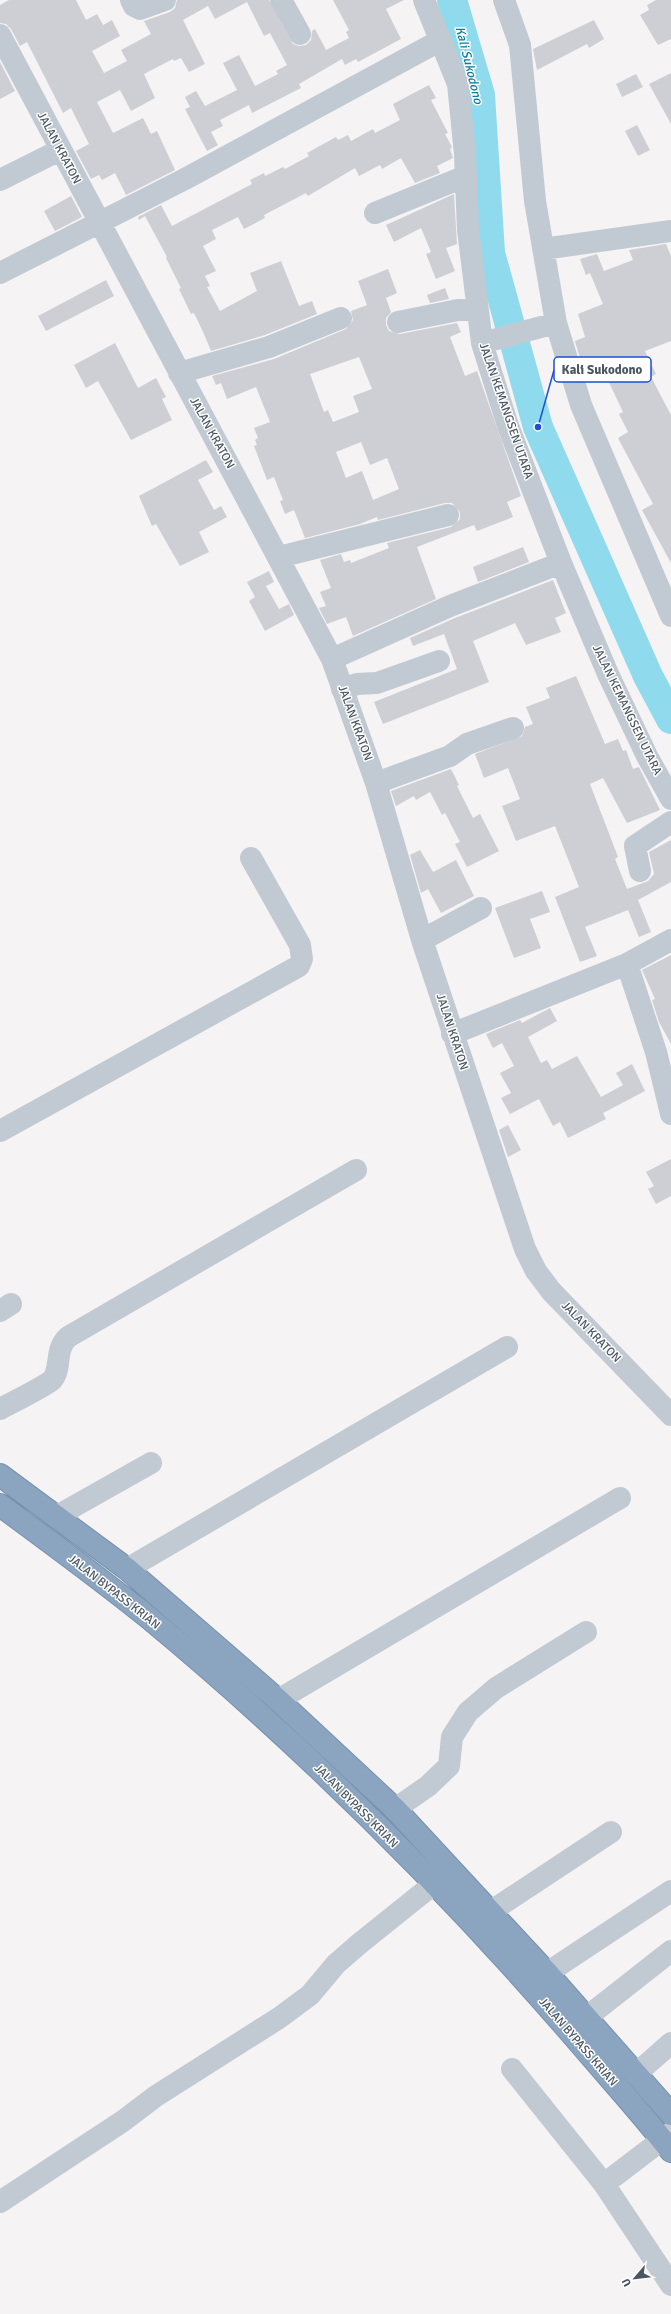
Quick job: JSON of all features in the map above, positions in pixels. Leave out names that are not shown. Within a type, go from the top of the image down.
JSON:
[{"type":"highway","name":"JALAN BYPASS KRIAN","points":[[0,1475],[127,1569],[278,1700],[395,1809],[587,2017],[671,2114]]},
{"type":"highway","name":"JALAN BYPASS KRIAN","points":[[0,1505],[147,1616],[281,1733],[435,1883],[538,1995],[668,2142]]},
{"type":"street","points":[[131,0],[134,6],[140,9],[165,0]]},
{"type":"street","points":[[281,0],[300,34]]},
{"type":"street","name":"JALAN KEMANGSEN UTARA","points":[[424,0],[458,84],[466,176],[468,230],[477,310],[489,341],[508,426],[561,563],[608,674],[647,756],[671,799]]},
{"type":"street","points":[[504,0],[520,45],[535,201],[543,249],[549,325],[581,405],[671,616]]},
{"type":"street","name":"JALAN KRATON","points":[[0,35],[179,373],[279,556],[332,659],[376,783],[422,940],[452,1034],[518,1231],[536,1271],[551,1291],[671,1415]]},
{"type":"street","points":[[0,273],[185,179],[441,40]]},
{"type":"street","points":[[0,180],[60,150]]},
{"type":"street","points":[[375,214],[466,176]]},
{"type":"street","points":[[543,249],[671,230]]},
{"type":"street","points":[[398,322],[458,310],[477,310]]},
{"type":"street","points":[[179,373],[269,347],[341,318]]},
{"type":"street","points":[[489,341],[549,325]]},
{"type":"street","points":[[279,556],[448,515]]},
{"type":"street","points":[[332,659],[450,606],[561,563]]},
{"type":"street","points":[[342,689],[357,684],[378,683],[439,661]]},
{"type":"street","points":[[376,783],[450,756],[467,744],[513,728]]},
{"type":"street","points":[[640,871],[635,846],[671,822]]},
{"type":"street","points":[[0,1131],[266,986],[299,966],[302,959],[300,945],[250,858]]},
{"type":"street","points":[[422,940],[481,908]]},
{"type":"street","points":[[452,1034],[627,964],[671,940]]},
{"type":"street","points":[[627,964],[656,1052],[671,1114]]},
{"type":"street","points":[[0,1409],[52,1379],[56,1369],[61,1344],[68,1337],[356,1170]]},
{"type":"street","points":[[127,1569],[507,1347]]},
{"type":"street","points":[[57,1516],[151,1463]]},
{"type":"street","points":[[278,1700],[620,1498]]},
{"type":"street","points":[[395,1809],[428,1786],[449,1766],[452,1737],[468,1712],[496,1688],[586,1632]]},
{"type":"street","points":[[490,1912],[611,1832]]},
{"type":"street","points":[[0,2202],[123,2121],[156,2096],[279,2018],[310,1995],[336,1964],[358,1944],[435,1883]]},
{"type":"street","points":[[547,1973],[671,1891]]},
{"type":"street","points":[[587,2017],[671,1951]]},
{"type":"street","points":[[637,2073],[671,2043]]},
{"type":"street","points":[[512,2069],[604,2184],[671,2285]]},
{"type":"street","points":[[604,2184],[668,2142]]},
{"type":"building","points":[[9,0],[76,0],[86,20],[97,14],[103,25],[112,20],[120,36],[92,51],[104,73],[127,61],[121,50],[151,34],[144,21],[170,12],[175,8],[177,0],[269,0],[293,44],[299,46],[306,45],[311,40],[312,31],[315,29],[326,50],[349,38],[346,32],[349,30],[333,0],[404,0],[386,9],[401,39],[358,62],[356,59],[345,65],[342,59],[299,84],[301,88],[252,113],[249,105],[220,120],[223,126],[211,132],[218,145],[207,151],[185,109],[190,107],[185,97],[196,91],[205,106],[237,90],[223,63],[239,55],[255,86],[278,74],[276,71],[287,65],[270,33],[264,36],[247,2],[215,19],[208,6],[183,20],[205,64],[189,72],[181,58],[174,61],[173,59],[144,74],[155,98],[131,111],[120,90],[97,102],[113,133],[143,118],[151,134],[157,131],[175,170],[126,195],[115,173],[102,180],[99,175],[91,179],[76,151],[89,144],[71,108],[63,113],[27,42],[20,46],[11,29],[6,24],[0,23],[0,5]]},
{"type":"building","points":[[656,0],[671,0],[671,39],[658,45],[640,15],[649,10],[647,5]]},
{"type":"building","points":[[594,20],[604,39],[589,48],[587,44],[537,70],[533,49]]},
{"type":"building","points":[[0,62],[15,91],[0,99]]},
{"type":"building","points":[[671,73],[671,124],[649,84]]},
{"type":"building","points":[[636,74],[643,87],[622,97],[616,84]]},
{"type":"building","points":[[429,85],[436,98],[431,100],[448,133],[445,134],[452,147],[450,149],[453,158],[437,166],[440,173],[415,183],[401,158],[382,169],[380,165],[359,176],[355,168],[308,196],[306,193],[264,215],[265,218],[244,229],[238,217],[212,230],[216,239],[203,246],[216,271],[205,276],[210,286],[207,287],[220,311],[257,291],[250,273],[281,261],[299,306],[312,301],[317,314],[265,335],[211,351],[194,313],[191,314],[179,289],[181,288],[166,258],[167,257],[145,216],[139,220],[138,217],[161,205],[172,226],[252,184],[250,180],[264,173],[265,176],[283,167],[285,169],[309,156],[307,153],[336,137],[338,140],[348,135],[351,141],[373,129],[375,133],[400,120],[393,104]]},
{"type":"building","points":[[637,125],[650,150],[638,156],[625,131]]},
{"type":"building","points":[[454,194],[457,244],[446,248],[455,271],[436,279],[426,254],[431,252],[421,228],[394,242],[386,225]]},
{"type":"building","points":[[71,196],[82,217],[55,231],[44,211]]},
{"type":"building","points":[[666,244],[671,256],[671,341],[645,351],[656,374],[651,377],[671,415],[671,563],[642,510],[653,504],[618,438],[628,432],[619,414],[623,412],[607,378],[603,380],[598,368],[584,373],[575,341],[585,337],[578,314],[603,304],[590,273],[586,275],[580,259],[597,254],[604,271],[633,260],[629,250]]},
{"type":"building","points":[[388,269],[397,293],[386,298],[391,312],[386,318],[386,325],[389,331],[400,334],[457,323],[461,332],[450,337],[465,376],[477,371],[521,496],[507,502],[513,517],[477,531],[474,525],[417,547],[436,599],[353,636],[346,617],[327,624],[319,608],[326,606],[320,592],[331,588],[320,560],[341,554],[344,562],[350,560],[351,563],[389,548],[387,543],[451,527],[460,519],[460,512],[452,503],[445,503],[378,520],[377,517],[360,524],[305,538],[294,510],[285,514],[280,501],[283,500],[274,477],[267,480],[254,446],[257,445],[255,440],[258,438],[254,428],[270,422],[256,387],[227,399],[221,383],[216,385],[212,376],[274,359],[346,329],[353,320],[351,311],[367,305],[358,281]],"holes":[[[359,357],[372,389],[353,396],[359,412],[333,422],[328,410],[324,412],[310,374]],[[361,442],[370,465],[387,458],[399,489],[373,500],[362,471],[346,478],[336,452]]]},
{"type":"building","points":[[106,280],[114,296],[46,331],[38,316]]},
{"type":"building","points":[[445,288],[449,299],[430,303],[427,295]]},
{"type":"building","points":[[115,343],[138,388],[156,378],[166,397],[162,399],[172,420],[131,440],[98,381],[86,388],[74,365]]},
{"type":"building","points":[[206,460],[213,472],[198,480],[214,510],[221,506],[227,517],[199,532],[209,552],[180,566],[156,524],[152,526],[139,496]]},
{"type":"building","points":[[523,547],[529,562],[478,582],[473,567]]},
{"type":"building","points":[[269,571],[274,582],[266,586],[279,609],[289,604],[294,615],[265,631],[249,601],[255,597],[247,582]]},
{"type":"building","points":[[553,580],[566,613],[555,618],[561,632],[526,645],[515,623],[473,641],[489,682],[383,724],[374,702],[457,669],[444,634],[413,646],[410,638],[455,618]]},
{"type":"building","points":[[576,676],[605,744],[618,739],[623,751],[626,750],[633,769],[639,767],[660,810],[627,823],[603,778],[590,784],[618,857],[615,859],[627,889],[648,881],[654,874],[649,852],[671,840],[671,882],[638,900],[651,932],[639,937],[628,910],[585,927],[597,956],[580,962],[555,897],[579,887],[555,826],[516,841],[502,806],[520,799],[508,768],[484,778],[475,754],[522,736],[525,727],[533,724],[526,707],[550,698],[546,688]]},
{"type":"building","points":[[451,769],[459,785],[457,786],[473,818],[480,814],[499,851],[467,867],[455,844],[460,842],[445,813],[442,815],[430,792],[416,800],[414,796],[396,806],[391,791]]},
{"type":"building","points":[[420,850],[433,872],[456,860],[474,896],[441,913],[428,889],[421,893],[410,855]]},
{"type":"building","points":[[542,891],[550,912],[530,919],[541,948],[514,958],[495,908]]},
{"type":"building","points":[[671,955],[671,1044],[659,1022],[652,1000],[655,999],[642,970]]},
{"type":"building","points":[[550,1008],[557,1021],[528,1037],[541,1063],[547,1060],[552,1069],[577,1056],[601,1097],[623,1085],[616,1073],[632,1064],[645,1091],[603,1113],[606,1119],[568,1138],[560,1122],[553,1126],[539,1099],[510,1114],[501,1098],[511,1093],[500,1073],[514,1066],[502,1043],[493,1048],[486,1034],[520,1020],[522,1023]]},
{"type":"building","points":[[508,1125],[521,1150],[508,1157],[499,1130]]},
{"type":"building","points":[[671,1159],[671,1196],[656,1204],[648,1189],[654,1186],[646,1172]]},
{"type":"waterway","name":"Kali Sukodono","points":[[452,0],[480,95],[490,253],[538,427],[648,676],[671,719]]},
{"type":"place","name":"Kali Sukodono","points":[[538,427]]}]
